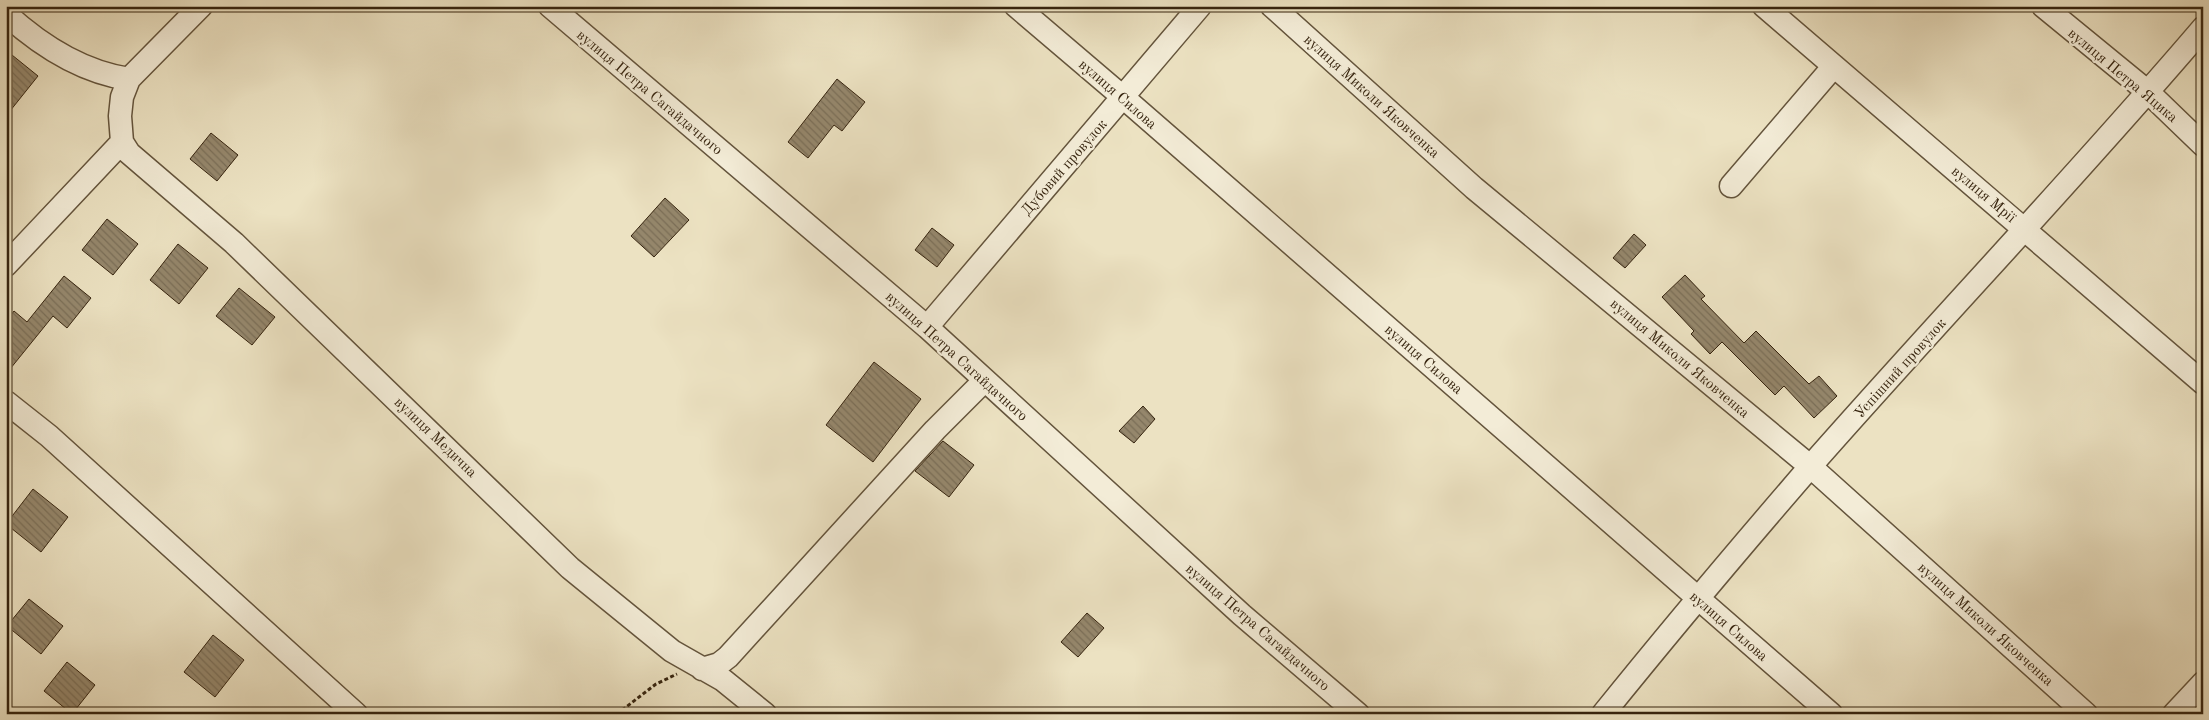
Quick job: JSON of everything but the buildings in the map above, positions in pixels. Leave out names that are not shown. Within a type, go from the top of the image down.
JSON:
[{"type":"street","points":[[6,265],[122,142],[120,116],[122,98],[128,79],[201,6]]},
{"type":"street","name":"вулиця Петра Сагайдачного","points":[[550,6],[927,327],[1242,615],[1358,714]]},
{"type":"street","name":"вулиця Силова","points":[[1016,6],[1831,714]]},
{"type":"street","name":"Дубовий провулок","points":[[927,327],[1124,98],[1200,6]]},
{"type":"street","name":"вулиця Миколи Яковченка","points":[[1272,6],[1474,188],[1811,466],[2086,714]]},
{"type":"street","name":"вулиця Мрії","points":[[1764,6],[2203,383]]},
{"type":"street","name":"вулиця Петра Яцика","points":[[2043,6],[2148,92],[2203,145]]},
{"type":"street","points":[[6,14],[46,46],[89,68],[110,76],[128,79]]},
{"type":"street","name":"Успішний провулок","points":[[1603,714],[1697,598],[1811,466],[2148,92],[2203,28]]},
{"type":"street","points":[[1731,186],[1834,66]]},
{"type":"street","name":"вулиця Медична","points":[[122,142],[129,153],[234,243],[570,568],[672,651],[723,680],[765,714]]},
{"type":"street","points":[[702,669],[719,664],[728,657],[935,430],[984,380]]},
{"type":"street","points":[[6,402],[48,436],[356,714]]},
{"type":"street","points":[[2174,714],[2203,683]]},
{"type":"path","points":[[617,714],[656,684],[676,674],[702,669]]}]
